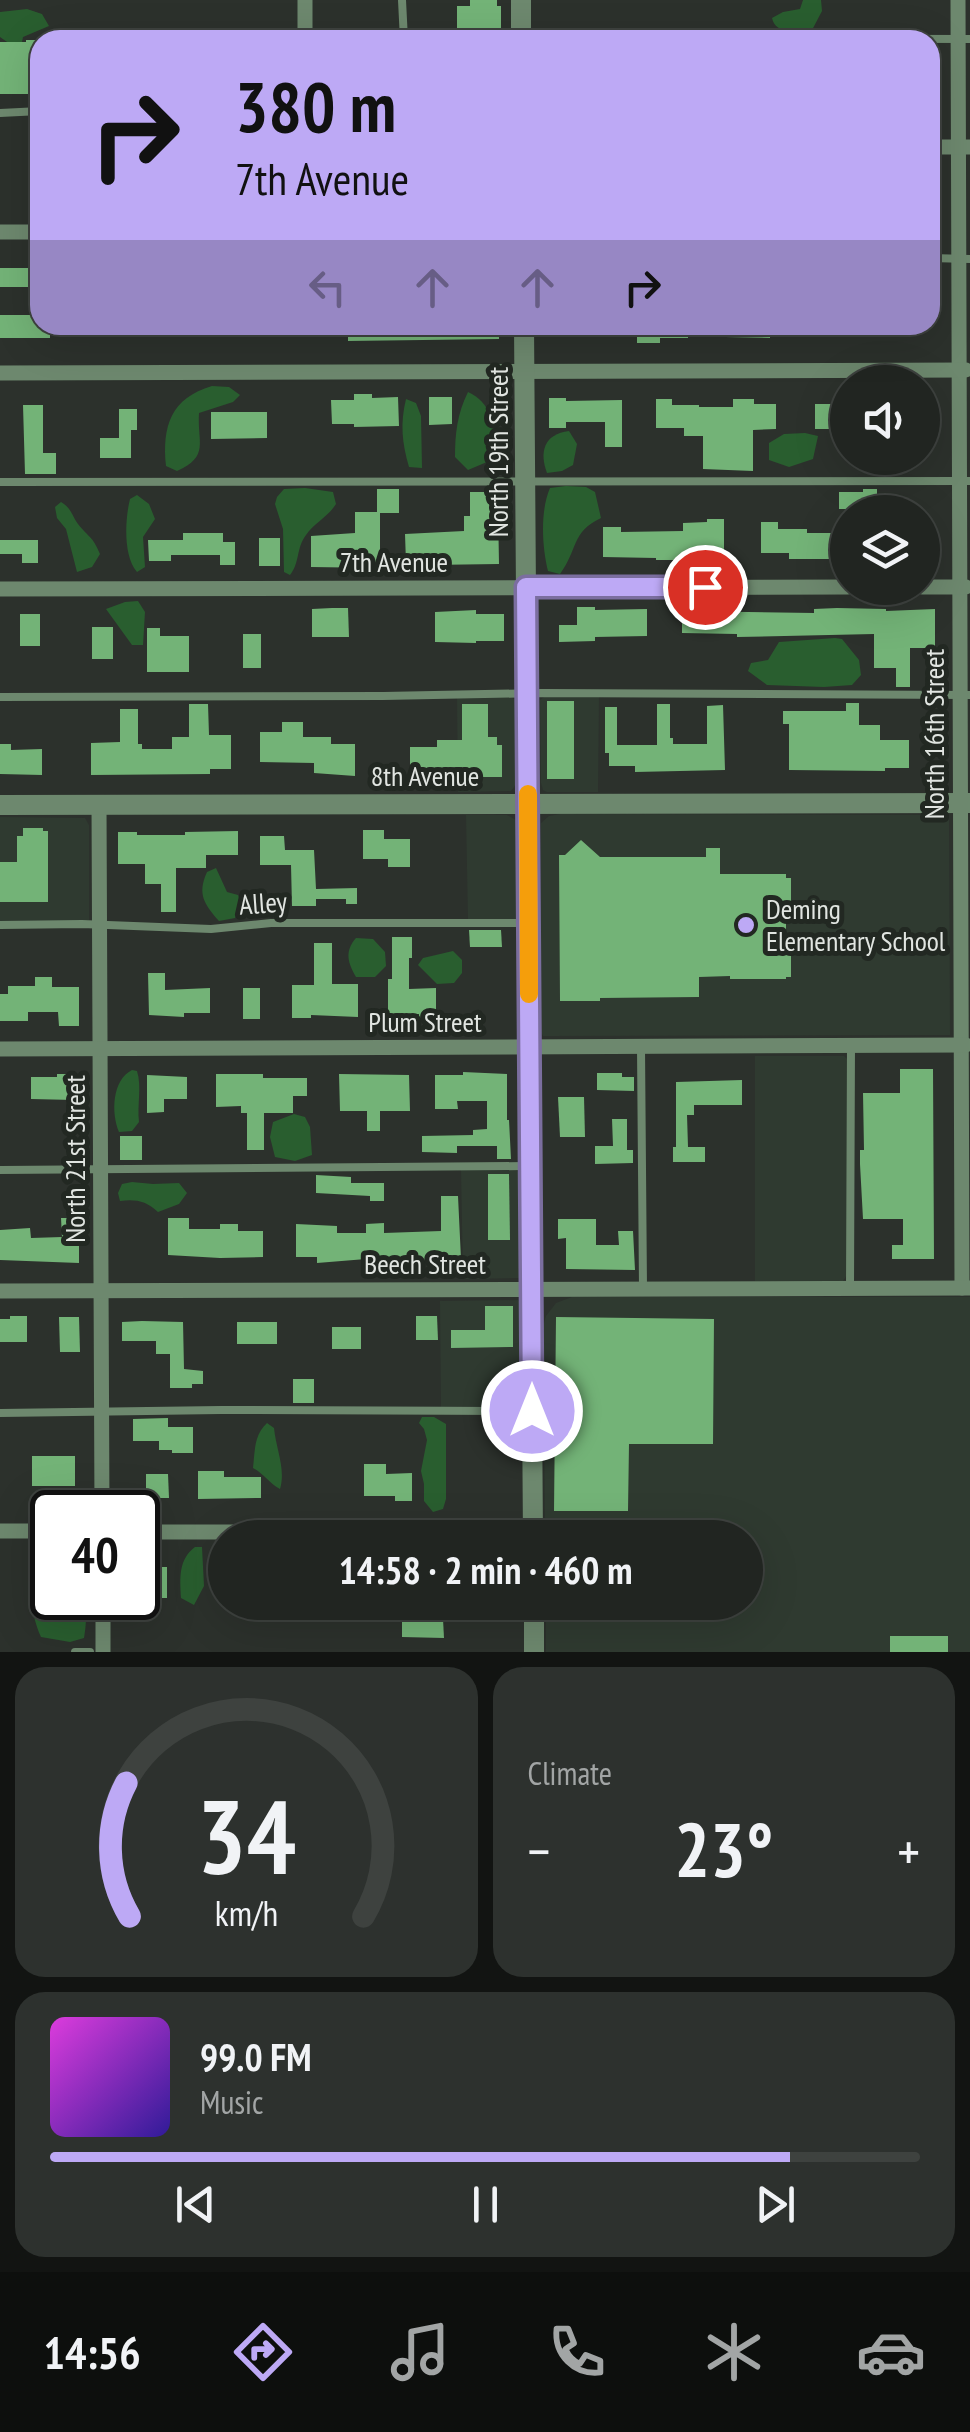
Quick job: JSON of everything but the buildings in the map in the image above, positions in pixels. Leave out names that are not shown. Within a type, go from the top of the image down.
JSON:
[{"type":"street","points":[[305,0],[305,30]]},
{"type":"street","points":[[521,0],[521,30]]},
{"type":"street","name":"North 16th Street","points":[[958,0],[964,39],[966,1288]]},
{"type":"street","points":[[0,232],[30,232]]},
{"type":"street","name":"North 19th Street","points":[[524,335],[533,1520]]},
{"type":"street","points":[[0,373],[965,370]]},
{"type":"street","name":"7th Avenue","points":[[0,589],[830,587]]},
{"type":"street","name":"8th Avenue","points":[[0,805],[965,802]]},
{"type":"street","name":"North 21st Street","points":[[99,805],[102,1490]]},
{"type":"street","name":"Plum Street","points":[[0,1050],[965,1046]]},
{"type":"street","name":"Beech Street","points":[[0,1291],[966,1288]]},
{"type":"street","points":[[0,1532],[30,1532]]},
{"type":"street","points":[[160,1532],[208,1533]]},
{"type":"street","points":[[103,1620],[103,1652]]},
{"type":"street","points":[[534,1620],[534,1652]]},
{"type":"lane","points":[[402,0],[404,30]]},
{"type":"lane","points":[[0,113],[30,112]]},
{"type":"lane","points":[[940,258],[965,259]]},
{"type":"lane","points":[[0,482],[965,480]]},
{"type":"lane","points":[[0,696],[965,694]]},
{"type":"lane","name":"Alley","points":[[0,925],[211,929],[298,923],[529,923]]},
{"type":"lane","points":[[640,1046],[642,1288]]},
{"type":"lane","points":[[850,1046],[850,1288]]},
{"type":"lane","points":[[0,1170],[531,1166]]},
{"type":"lane","points":[[0,1413],[532,1411]]},
{"type":"lane","points":[[75,1652],[90,1652]]},
{"type":"shaded area","points":[[599,696],[598,792],[543,790],[540,700]]},
{"type":"shaded area","points":[[457,697],[516,700],[518,778],[511,791],[458,792]]},
{"type":"shaded area","name":"Deming Elementary School","points":[[560,814],[949,815],[950,1035],[543,1036],[541,823]]},
{"type":"shaded area","points":[[466,815],[507,815],[516,820],[516,920],[468,921]]},
{"type":"shaded area","points":[[0,817],[85,818],[89,825],[89,920],[0,923]]},
{"type":"shaded area","points":[[755,1056],[847,1059],[847,1275],[843,1281],[755,1281]]},
{"type":"shaded area","points":[[461,1170],[520,1173],[519,1278],[463,1279]]},
{"type":"shaded area","points":[[572,1297],[970,1297],[970,1652],[546,1652],[546,1620],[763,1620],[763,1520],[545,1520],[543,1326],[556,1303]]},
{"type":"shaded area","points":[[518,1300],[520,1406],[441,1407],[440,1301]]},
{"type":"green space","points":[[803,0],[821,0],[822,11],[812,30],[785,30],[774,23],[772,18],[783,12],[800,9]]},
{"type":"green space","points":[[27,9],[42,14],[49,26],[30,30],[21,47],[10,44],[0,37],[0,12]]},
{"type":"green space","points":[[212,386],[229,387],[240,395],[233,402],[199,413],[198,454],[177,471],[166,466],[166,438],[172,416],[187,398]]},
{"type":"green space","points":[[468,392],[486,408],[499,446],[487,462],[468,470],[455,457],[457,424]]},
{"type":"green space","points":[[406,399],[416,403],[421,416],[422,468],[409,467],[403,442]]},
{"type":"green space","points":[[569,431],[577,444],[573,465],[547,473],[546,445],[554,436]]},
{"type":"green space","points":[[784,434],[818,436],[813,459],[789,467],[769,460],[769,443]]},
{"type":"green space","points":[[586,487],[595,492],[601,518],[584,529],[560,574],[548,571],[543,518],[550,488]]},
{"type":"green space","points":[[284,489],[333,492],[336,504],[306,535],[290,575],[284,572],[283,529],[275,504]]},
{"type":"green space","points":[[137,495],[149,504],[155,519],[143,537],[145,567],[137,572],[129,557],[126,527],[130,499]]},
{"type":"green space","points":[[61,502],[100,554],[92,567],[77,572],[66,529],[57,518],[55,507]]},
{"type":"green space","points":[[138,601],[145,612],[143,645],[132,645],[106,609]]},
{"type":"green space","points":[[842,639],[859,660],[861,675],[852,685],[767,685],[748,671],[751,663],[768,660],[779,642]]},
{"type":"green space","points":[[216,868],[227,892],[238,895],[240,907],[235,918],[219,921],[204,898],[207,872]]},
{"type":"green space","points":[[356,938],[373,939],[385,952],[386,966],[375,977],[356,977],[353,972],[349,953]]},
{"type":"green space","points":[[453,951],[462,960],[462,973],[454,983],[437,984],[418,965],[423,958]]},
{"type":"green space","points":[[132,1070],[137,1071],[138,1077],[139,1122],[132,1131],[119,1132],[115,1098],[120,1081]]},
{"type":"green space","points":[[294,1114],[305,1117],[310,1127],[312,1155],[295,1161],[275,1157],[270,1137],[273,1122]]},
{"type":"green space","points":[[179,1183],[187,1193],[179,1204],[158,1212],[140,1202],[120,1201],[122,1184]]},
{"type":"green space","points":[[422,1417],[434,1417],[446,1424],[446,1499],[443,1509],[433,1512],[424,1501],[421,1471],[427,1440],[419,1423]]},
{"type":"green space","points":[[267,1423],[274,1428],[281,1466],[280,1489],[253,1468],[257,1438]]},
{"type":"green space","points":[[195,1547],[202,1547],[204,1586],[194,1605],[181,1598],[180,1583],[183,1564]]},
{"type":"green space","points":[[35,1620],[86,1620],[84,1638],[70,1642],[41,1637]]},
{"type":"slow traffic","points":[[528,794],[529,994]]},
{"type":"place","name":"Deming Elementary School","points":[[746,925]]},
{"type":"route","points":[[532,1411],[526,587],[705,587]]}]
